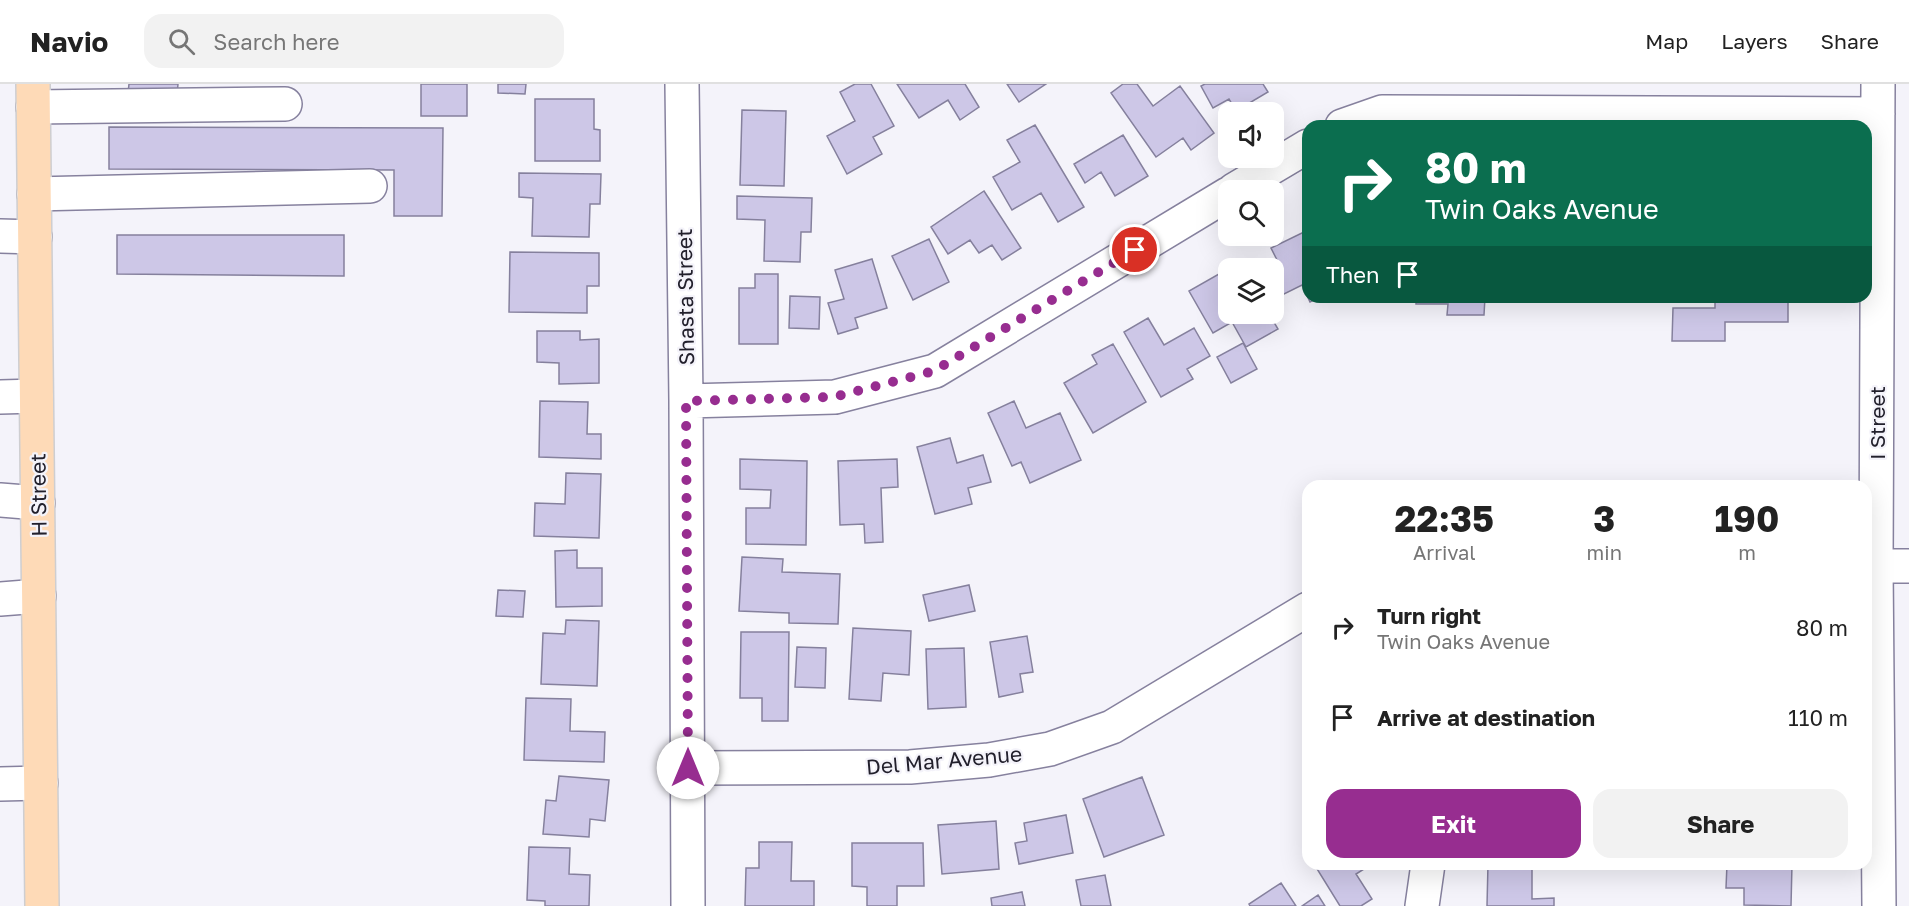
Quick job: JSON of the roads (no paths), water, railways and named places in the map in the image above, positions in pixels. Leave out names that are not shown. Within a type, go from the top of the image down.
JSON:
[{"type":"main road","name":"H Street","points":[[33,96],[42,906]]},
{"type":"street","name":"Shasta Street","points":[[682,84],[688,906]]},
{"type":"street","points":[[33,96],[285,104]]},
{"type":"street","points":[[1359,120],[1382,112],[1878,99]]},
{"type":"street","name":"I Street","points":[[1872,499],[1878,99]]},
{"type":"street","points":[[1251,180],[1302,150]]},
{"type":"street","points":[[34,194],[370,186]]},
{"type":"street","points":[[686,401],[834,397],[934,371],[1218,200]]},
{"type":"street","points":[[0,236],[34,237]]},
{"type":"street","points":[[0,397],[36,396]]},
{"type":"street","points":[[0,500],[38,503]]},
{"type":"street","points":[[1872,566],[1909,566]]},
{"type":"street","points":[[0,598],[39,596]]},
{"type":"street","name":"I Street","points":[[1872,608],[1879,906]]},
{"type":"street","name":"Del Mar Avenue","points":[[688,768],[910,767],[988,760],[1050,749],[1112,727],[1302,613]]},
{"type":"street","points":[[0,784],[41,783]]},
{"type":"street","points":[[1422,906],[1427,870]]}]
